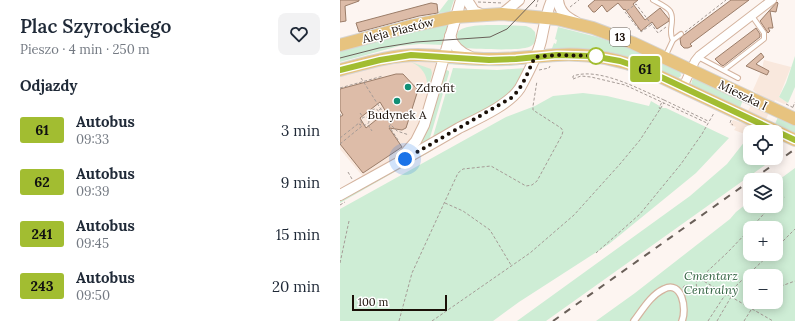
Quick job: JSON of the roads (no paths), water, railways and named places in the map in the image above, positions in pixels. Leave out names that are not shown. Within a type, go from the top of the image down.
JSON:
[{"type":"main road","name":"13","points":[[455,17],[483,15],[503,9],[545,17]]},
{"type":"main road","name":"Aleja Piastów","points":[[340,45],[405,27],[455,17]]},
{"type":"main road","name":"Mieszka I","points":[[545,17],[579,24],[621,38],[746,96],[785,106],[795,120]]},
{"type":"main road","name":"Mieszka I","points":[[535,57],[573,54],[611,59],[642,68],[683,87],[734,118],[771,129],[795,140]]},
{"type":"main road","name":"Aleja Piastów","points":[[340,70],[398,56],[444,56]]},
{"type":"main road","name":"13","points":[[444,56],[480,59],[535,57]]},
{"type":"street","points":[[388,168],[406,153],[421,131],[461,0]]},
{"type":"street","points":[[503,9],[519,0]]},
{"type":"street","points":[[340,195],[511,98],[522,85],[535,57],[545,17],[552,0]]},
{"type":"street","points":[[558,0],[562,12],[568,18],[579,24]]},
{"type":"street","points":[[683,87],[697,57],[772,0]]},
{"type":"street","points":[[470,1],[474,11],[483,15]]},
{"type":"street","points":[[450,36],[452,43],[459,51],[466,55],[480,59]]},
{"type":"street","points":[[634,321],[648,302],[663,289],[670,287],[675,289],[683,299],[684,308],[682,321]]},
{"type":"lane","points":[[653,0],[671,12],[671,34],[673,40]]},
{"type":"lane","points":[[724,70],[764,39],[764,33],[752,16]]},
{"type":"lane","points":[[665,58],[673,40],[681,34]]},
{"type":"lane","points":[[697,57],[738,78]]},
{"type":"tram line","points":[[340,58],[379,48],[416,42],[490,37],[507,29],[535,0]]},
{"type":"railway","points":[[762,173],[795,149]]},
{"type":"railway","points":[[553,321],[743,186]]},
{"type":"place","name":"Zdrofit","points":[[408,87]]},
{"type":"place","name":"Budynek A","points":[[397,101]]},
{"type":"park label","name":"Cmentarz Centralny","points":[[711,282]]}]
